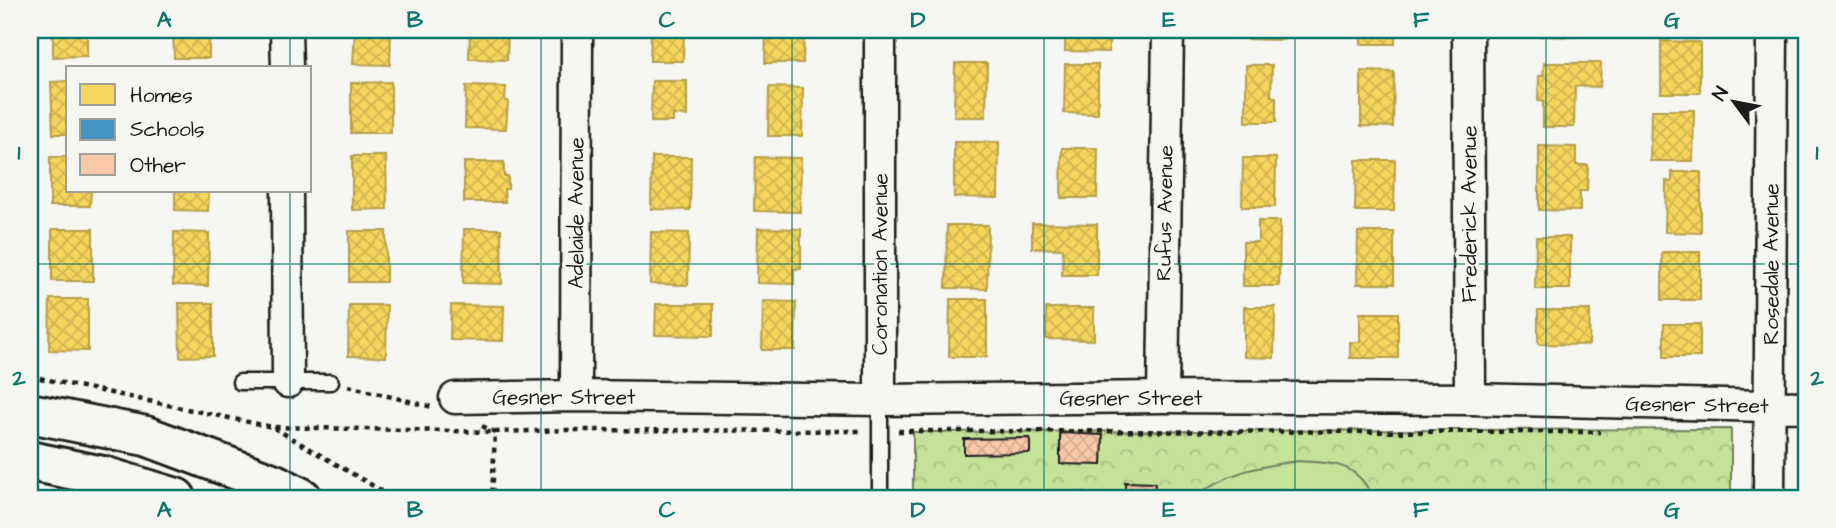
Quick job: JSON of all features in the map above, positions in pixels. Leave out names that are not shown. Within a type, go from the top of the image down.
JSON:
[{"type":"main road","points":[[30,413],[146,436],[275,484],[302,498]]},
{"type":"main road","points":[[30,461],[103,476],[176,498]]},
{"type":"street","points":[[286,30],[287,66]]},
{"type":"street","name":"Adelaide Avenue","points":[[576,396],[577,30]]},
{"type":"street","name":"Coronation Avenue","points":[[880,30],[880,400]]},
{"type":"street","name":"Rufus Avenue","points":[[1163,397],[1168,30]]},
{"type":"street","name":"Frederick Avenue","points":[[1468,30],[1469,399]]},
{"type":"street","name":"Rosedale Avenue","points":[[1769,498],[1772,30]]},
{"type":"street","points":[[287,192],[288,382]]},
{"type":"street","name":"Gesner Street","points":[[455,398],[576,396],[880,400],[1163,397],[1469,399],[1806,407]]},
{"type":"lane","points":[[240,382],[331,382]]},
{"type":"lane","name":"Coronation Avenue","points":[[880,400],[880,498]]},
{"type":"path","points":[[272,427],[394,498]]},
{"type":"green space","points":[[1731,429],[1731,498],[913,498],[913,432]]},
{"type":"green space","points":[[1299,461],[1333,464],[1351,471],[1359,477],[1373,498],[1194,498],[1231,476],[1270,465]]},
{"type":"building: Homes","points":[[53,30],[87,30],[87,56],[53,57]]},
{"type":"building: Homes","points":[[173,30],[211,30],[209,58],[174,58]]},
{"type":"building: Homes","points":[[355,30],[391,30],[390,65],[353,64]]},
{"type":"building: Homes","points":[[456,30],[508,30],[507,60],[469,59],[470,32]]},
{"type":"building: Homes","points":[[651,30],[684,30],[683,61],[650,61]]},
{"type":"building: Homes","points":[[766,30],[804,30],[803,63],[765,63]]},
{"type":"building: Homes","points":[[952,30],[987,30],[987,33],[952,33]]},
{"type":"building: Homes","points":[[1049,30],[1109,30],[1109,52],[1065,51],[1065,38],[1048,38]]},
{"type":"building: Homes","points":[[1245,30],[1283,30],[1283,40],[1245,39]]},
{"type":"building: Homes","points":[[1361,30],[1395,30],[1395,44],[1361,44]]},
{"type":"building: Homes","points":[[1540,30],[1577,30],[1577,37],[1540,36]]},
{"type":"building: Homes","points":[[1661,41],[1700,42],[1700,93],[1661,93]]},
{"type":"building: Homes","points":[[955,63],[987,63],[986,117],[954,117]]},
{"type":"building: Homes","points":[[1544,63],[1601,63],[1600,87],[1575,86],[1574,127],[1543,127],[1543,102],[1538,101],[1539,76],[1543,76]]},
{"type":"building: Homes","points":[[1065,64],[1098,64],[1098,114],[1064,113]]},
{"type":"building: Homes","points":[[1246,65],[1272,65],[1271,96],[1276,97],[1276,122],[1246,122]]},
{"type":"building: Homes","points":[[1361,71],[1394,72],[1393,127],[1361,126]]},
{"type":"building: Homes","points":[[66,81],[66,134],[53,134],[51,82]]},
{"type":"building: Homes","points":[[652,81],[687,81],[687,116],[673,115],[673,122],[651,122]]},
{"type":"building: Homes","points":[[391,82],[391,133],[351,133],[351,83]]},
{"type":"building: Homes","points":[[466,86],[506,87],[506,129],[465,128]]},
{"type":"building: Homes","points":[[769,87],[803,88],[802,136],[768,136]]},
{"type":"building: Homes","points":[[1651,110],[1694,110],[1693,161],[1650,161]]},
{"type":"building: Homes","points":[[954,142],[999,142],[998,198],[954,197]]},
{"type":"building: Homes","points":[[1539,146],[1576,147],[1576,165],[1588,165],[1587,191],[1580,191],[1580,211],[1539,210]]},
{"type":"building: Homes","points":[[1062,148],[1098,148],[1097,198],[1061,198]]},
{"type":"building: Homes","points":[[352,156],[386,156],[387,209],[352,210]]},
{"type":"building: Homes","points":[[50,157],[66,157],[66,192],[91,192],[90,206],[50,206]]},
{"type":"building: Homes","points":[[652,157],[691,157],[690,210],[651,209]]},
{"type":"building: Homes","points":[[755,157],[801,158],[800,212],[754,211]]},
{"type":"building: Homes","points":[[1243,158],[1276,158],[1275,207],[1242,207]]},
{"type":"building: Homes","points":[[1356,160],[1395,160],[1394,211],[1355,211]]},
{"type":"building: Homes","points":[[464,162],[504,162],[504,176],[508,176],[508,189],[504,189],[505,202],[464,202]]},
{"type":"building: Homes","points":[[1672,172],[1701,172],[1701,233],[1665,232],[1666,181],[1672,182]]},
{"type":"building: Homes","points":[[175,192],[209,192],[208,211],[175,210]]},
{"type":"building: Homes","points":[[1258,221],[1280,221],[1279,286],[1243,286],[1243,242],[1258,242]]},
{"type":"building: Homes","points":[[1032,223],[1097,224],[1097,275],[1062,275],[1063,249],[1032,248]]},
{"type":"building: Homes","points":[[947,225],[988,225],[987,289],[946,288]]},
{"type":"building: Homes","points":[[758,228],[801,229],[801,269],[794,269],[794,284],[757,283]]},
{"type":"building: Homes","points":[[52,229],[93,229],[93,281],[52,281]]},
{"type":"building: Homes","points":[[464,229],[501,229],[502,284],[463,283]]},
{"type":"building: Homes","points":[[349,231],[386,231],[386,282],[349,282]]},
{"type":"building: Homes","points":[[174,232],[209,233],[208,286],[173,285]]},
{"type":"building: Homes","points":[[651,232],[689,233],[688,285],[650,284]]},
{"type":"building: Homes","points":[[1358,232],[1394,232],[1394,284],[1357,284]]},
{"type":"building: Homes","points":[[1536,237],[1570,237],[1570,289],[1535,289]]},
{"type":"building: Homes","points":[[1662,252],[1700,252],[1700,300],[1662,300]]},
{"type":"building: Homes","points":[[50,299],[88,299],[88,351],[49,350]]},
{"type":"building: Homes","points":[[950,299],[987,299],[987,357],[949,357]]},
{"type":"building: Homes","points":[[763,301],[796,302],[795,350],[762,350]]},
{"type":"building: Homes","points":[[179,303],[213,303],[213,356],[180,357]]},
{"type":"building: Homes","points":[[656,304],[713,304],[713,336],[655,335]]},
{"type":"building: Homes","points":[[349,305],[387,305],[386,357],[348,356]]},
{"type":"building: Homes","points":[[451,305],[504,306],[503,341],[450,340]]},
{"type":"building: Homes","points":[[1244,307],[1275,307],[1274,358],[1244,357]]},
{"type":"building: Homes","points":[[1046,308],[1094,308],[1094,340],[1046,339]]},
{"type":"building: Homes","points":[[1538,310],[1590,310],[1589,345],[1538,344]]},
{"type":"building: Homes","points":[[1360,313],[1398,313],[1398,358],[1350,358],[1350,342],[1360,342]]},
{"type":"building: Homes","points":[[1664,324],[1700,324],[1700,357],[1664,357]]},
{"type":"building: Schools","points":[[1008,492],[1086,492],[1086,498],[1008,498]]},
{"type":"building: Other","points":[[1060,433],[1103,435],[1102,465],[1060,464]]},
{"type":"building: Other","points":[[1030,438],[1030,453],[964,454],[964,439]]},
{"type":"building: Other","points":[[1125,482],[1155,483],[1154,498],[1125,498]]}]
